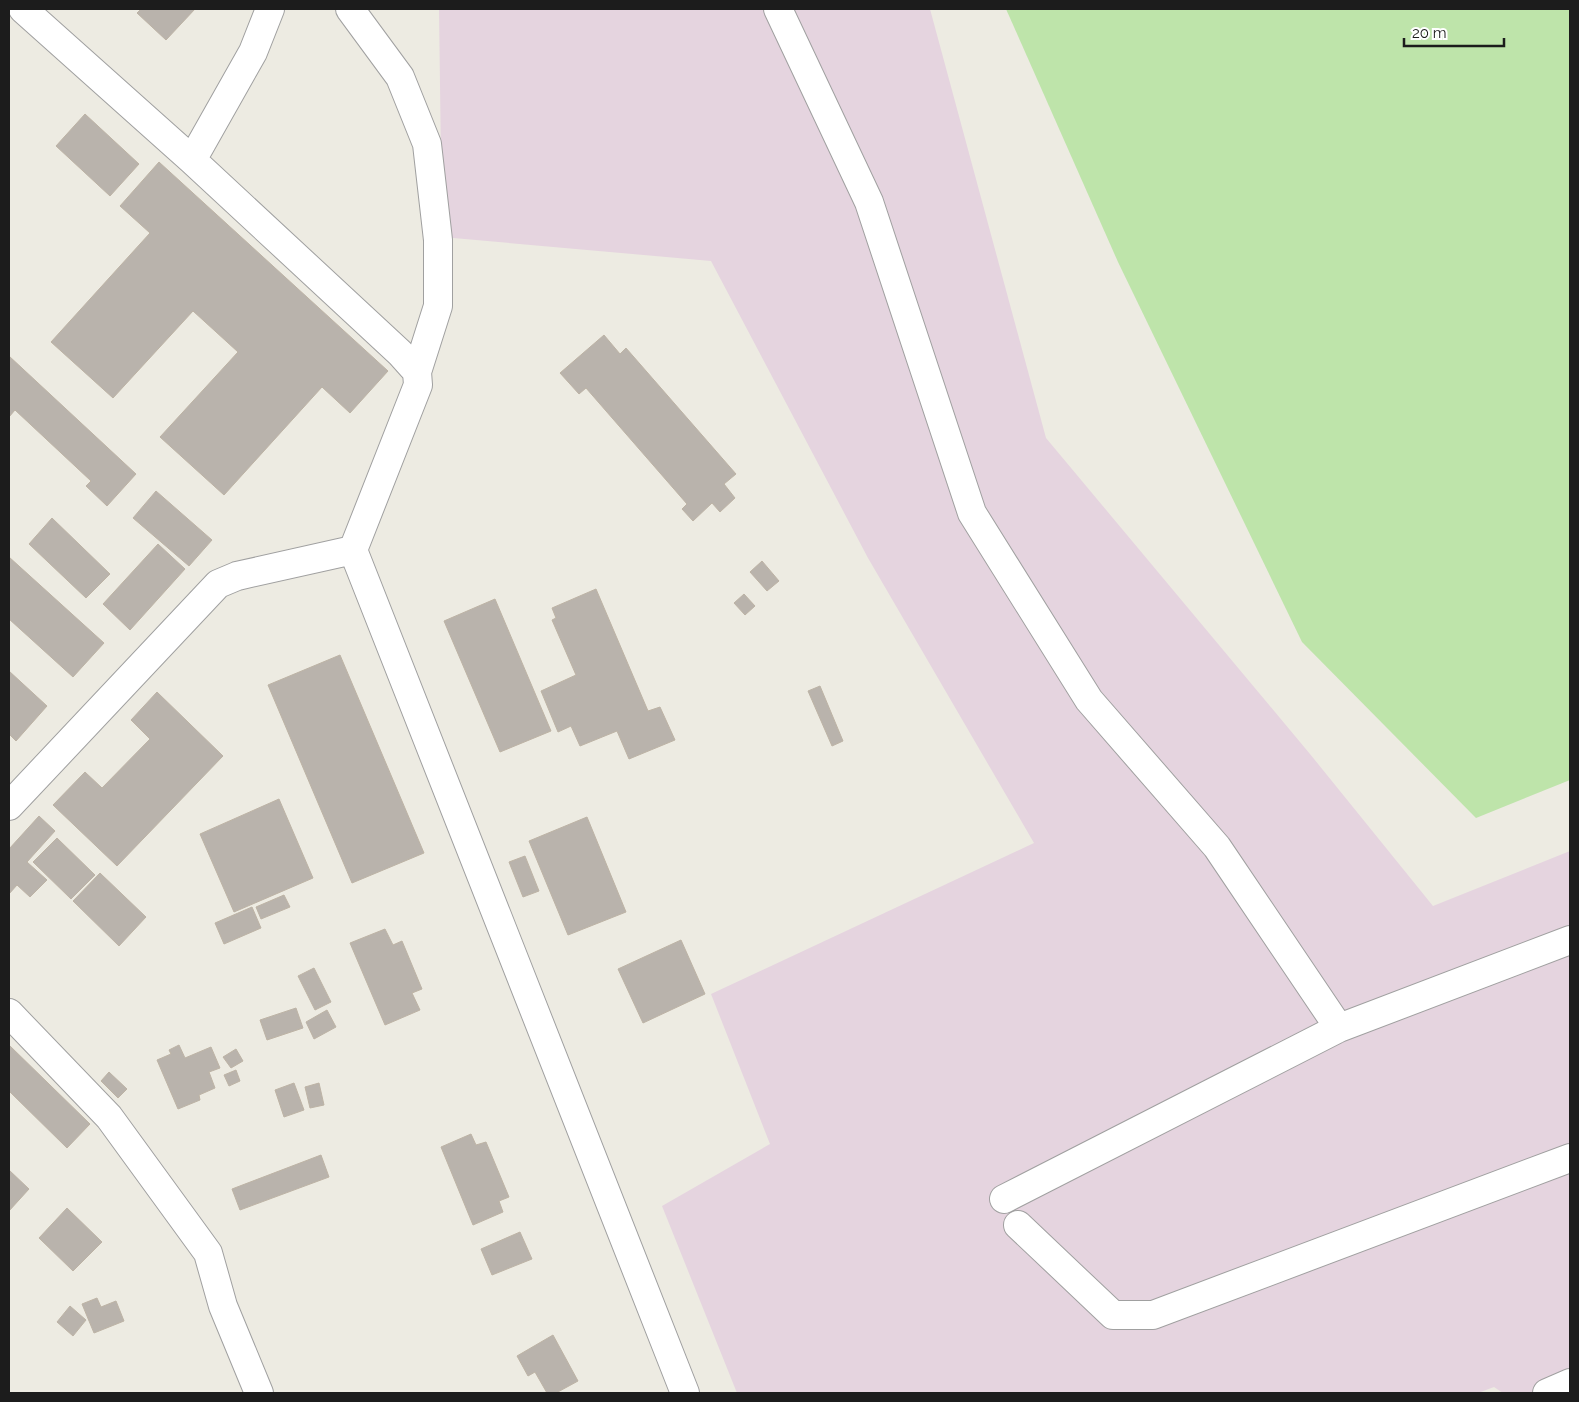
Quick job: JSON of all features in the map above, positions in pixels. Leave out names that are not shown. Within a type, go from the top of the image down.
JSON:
[{"type":"street","points":[[23,9],[192,160],[400,353],[418,372]]},
{"type":"street","points":[[192,160],[252,52],[270,9]]},
{"type":"street","points":[[350,9],[400,77],[428,144],[438,240],[438,306],[418,372],[418,385],[353,550],[685,1393]]},
{"type":"street","points":[[778,9],[869,202],[972,513],[1088,700],[1217,847],[1339,1028]]},
{"type":"street","points":[[9,806],[218,584],[237,576],[353,550]]},
{"type":"street","points":[[1004,1199],[1339,1028],[1570,940]]},
{"type":"street","points":[[9,1013],[109,1116],[208,1253],[223,1306],[259,1393]]},
{"type":"street","points":[[1018,1225],[1113,1315],[1154,1315],[1570,1158]]},
{"type":"street","points":[[1547,1393],[1570,1383]]},
{"type":"shaded area","points":[[439,9],[930,9],[1046,438],[1310,754],[1433,906],[1570,851],[1570,1393],[1503,1393],[1494,1387],[1478,1393],[737,1393],[662,1206],[770,1144],[711,994],[1034,843],[868,558],[711,261],[442,237]]},
{"type":"green space","points":[[1006,9],[1570,9],[1570,780],[1476,818],[1302,642],[1118,262]]},
{"type":"building","points":[[141,9],[195,9],[166,40],[137,13]]},
{"type":"building","points":[[85,114],[139,164],[110,196],[56,146]]},
{"type":"building","points":[[159,162],[388,371],[350,413],[322,387],[224,495],[160,437],[238,352],[193,311],[113,398],[51,342],[150,233],[120,206]]},
{"type":"building","points":[[604,335],[620,354],[626,348],[736,474],[724,484],[735,498],[720,512],[712,503],[693,521],[682,509],[687,504],[586,388],[579,394],[560,373]]},
{"type":"building","points":[[9,356],[136,474],[107,506],[86,486],[91,481],[15,410],[9,417]]},
{"type":"building","points":[[156,491],[212,540],[189,566],[133,518]]},
{"type":"building","points":[[52,518],[110,574],[86,598],[29,544]]},
{"type":"building","points":[[158,544],[185,569],[130,630],[103,604]]},
{"type":"building","points":[[9,557],[104,643],[73,677],[9,619]]},
{"type":"building","points":[[762,561],[779,581],[767,591],[750,572]]},
{"type":"building","points":[[596,589],[648,711],[660,707],[675,740],[629,759],[617,731],[580,746],[571,726],[558,732],[541,691],[576,675],[552,620],[556,618],[552,608]]},
{"type":"building","points":[[744,594],[755,606],[745,615],[734,603]]},
{"type":"building","points":[[495,599],[551,731],[500,752],[444,621]]},
{"type":"building","points":[[340,655],[424,853],[352,883],[268,685]]},
{"type":"building","points":[[9,671],[47,706],[16,741],[9,734]]},
{"type":"building","points":[[820,686],[843,741],[832,746],[808,691]]},
{"type":"building","points":[[157,692],[223,756],[117,866],[53,805],[85,772],[102,788],[150,739],[131,720]]},
{"type":"building","points":[[279,799],[313,878],[234,912],[200,834]]},
{"type":"building","points":[[39,816],[55,831],[27,862],[47,880],[30,897],[17,885],[9,894],[9,849]]},
{"type":"building","points":[[587,817],[626,912],[568,935],[529,841]]},
{"type":"building","points":[[57,838],[95,875],[71,899],[33,862]]},
{"type":"building","points":[[525,856],[539,891],[523,897],[509,862]]},
{"type":"building","points":[[100,873],[146,917],[119,946],[73,901]]},
{"type":"building","points":[[284,895],[290,907],[261,919],[256,907]]},
{"type":"building","points":[[252,907],[261,928],[224,944],[215,923]]},
{"type":"building","points":[[385,929],[393,945],[402,941],[422,989],[412,993],[420,1010],[385,1025],[350,943]]},
{"type":"building","points":[[681,940],[705,994],[643,1023],[618,969]]},
{"type":"building","points":[[314,968],[331,1002],[315,1010],[298,976]]},
{"type":"building","points":[[296,1008],[303,1028],[267,1040],[260,1020]]},
{"type":"building","points":[[327,1010],[336,1027],[314,1039],[306,1022]]},
{"type":"building","points":[[9,1045],[90,1124],[67,1148],[9,1091]]},
{"type":"building","points":[[179,1045],[185,1058],[211,1047],[220,1068],[209,1072],[215,1088],[199,1095],[200,1100],[178,1109],[157,1060],[171,1054],[169,1050]]},
{"type":"building","points":[[236,1049],[243,1061],[231,1068],[223,1057]]},
{"type":"building","points":[[236,1070],[240,1081],[229,1086],[224,1075]]},
{"type":"building","points":[[109,1072],[127,1089],[118,1098],[101,1081]]},
{"type":"building","points":[[294,1083],[304,1110],[284,1117],[275,1090]]},
{"type":"building","points":[[319,1083],[324,1105],[310,1108],[305,1087]]},
{"type":"building","points":[[471,1134],[476,1145],[486,1142],[509,1197],[499,1201],[503,1212],[473,1225],[441,1147]]},
{"type":"building","points":[[321,1155],[329,1177],[240,1210],[232,1189]]},
{"type":"building","points":[[9,1170],[29,1189],[9,1211]]},
{"type":"building","points":[[67,1208],[102,1242],[73,1271],[39,1238]]},
{"type":"building","points":[[520,1232],[532,1259],[492,1275],[481,1249]]},
{"type":"building","points":[[97,1298],[101,1307],[116,1301],[124,1321],[94,1333],[82,1304]]},
{"type":"building","points":[[70,1306],[86,1320],[73,1336],[57,1322]]},
{"type":"building","points":[[553,1335],[578,1381],[556,1393],[547,1393],[535,1372],[528,1376],[517,1356]]}]
